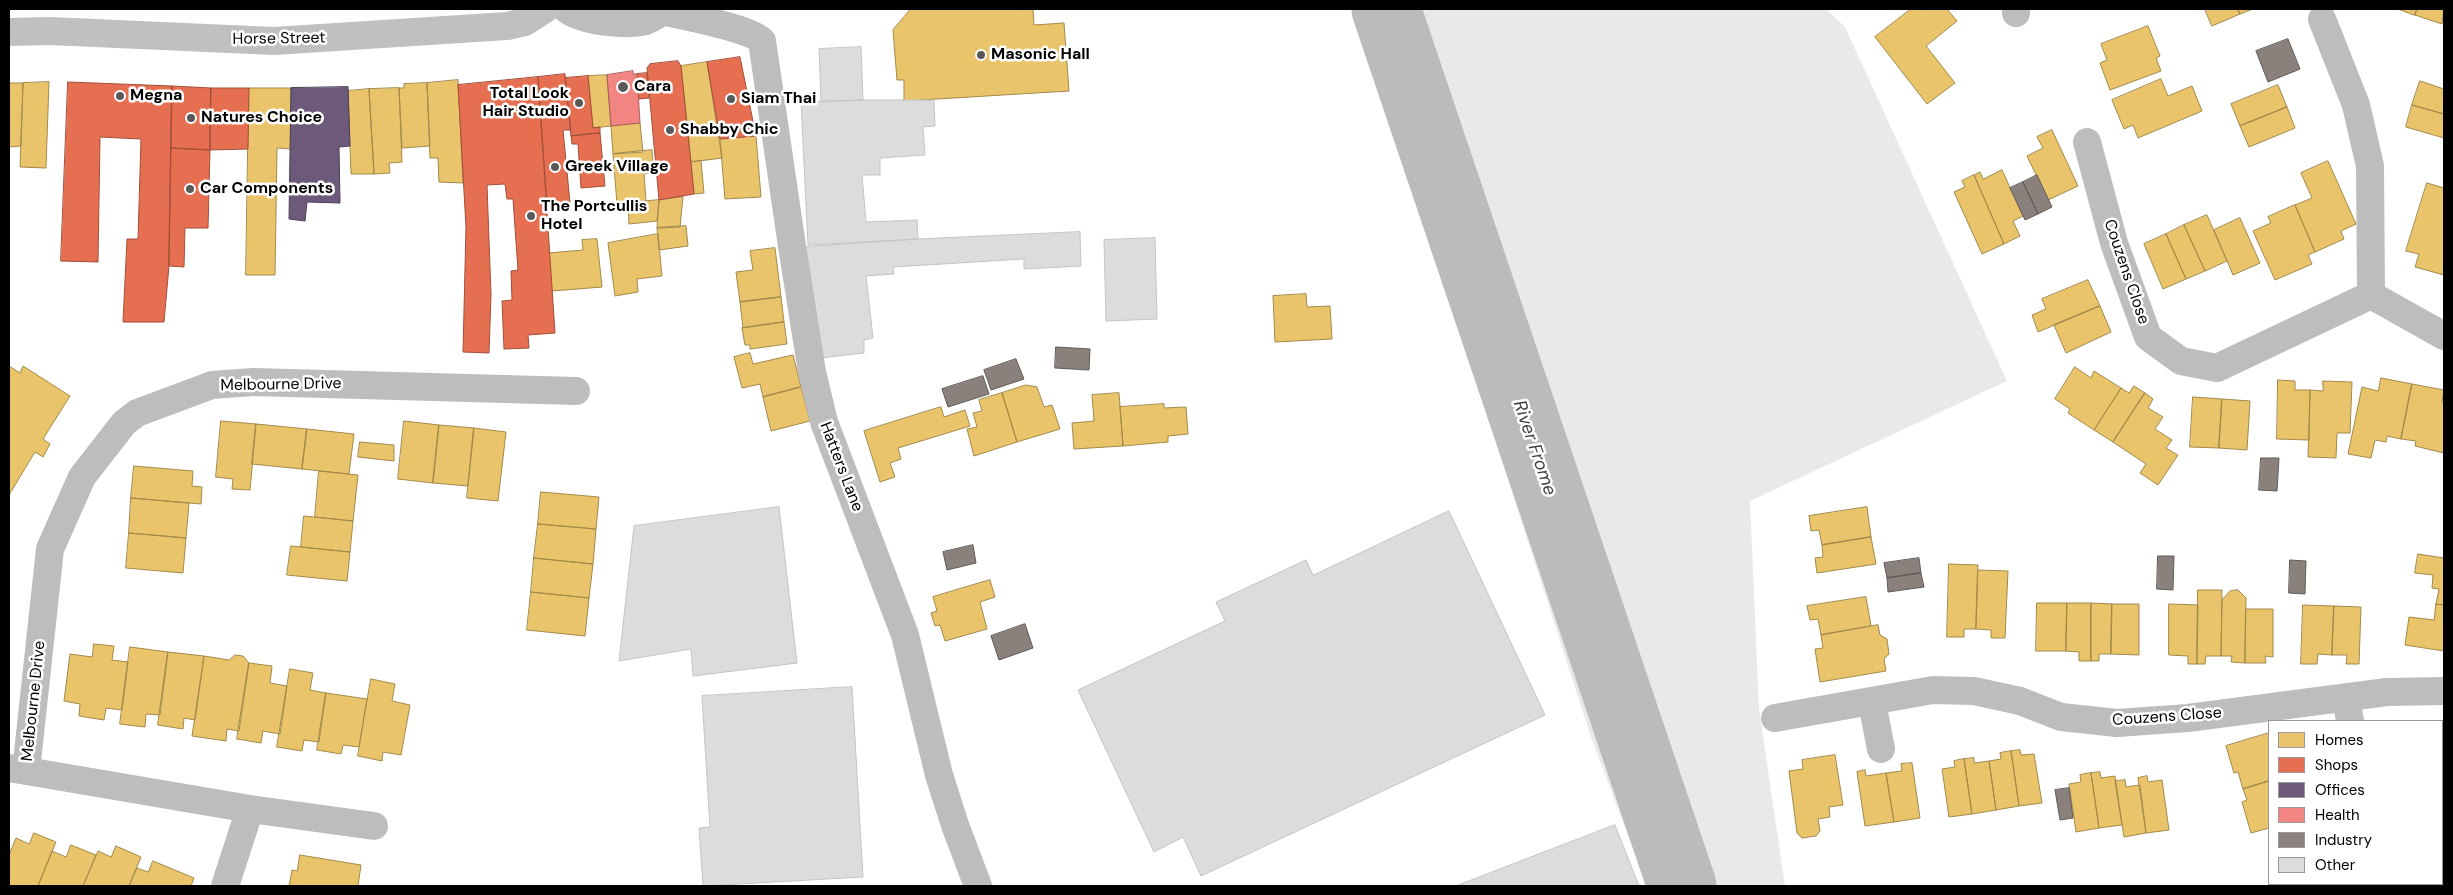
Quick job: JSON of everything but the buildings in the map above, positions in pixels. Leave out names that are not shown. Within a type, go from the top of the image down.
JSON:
[{"type":"main road","name":"Horse Street","points":[[9,32],[50,31],[274,42],[507,26],[525,22],[544,9]]},
{"type":"street","points":[[566,9],[574,15],[598,21],[644,22],[663,10]]},
{"type":"street","name":"Hatters Lane","points":[[663,10],[757,36],[765,46],[792,246],[812,372],[824,422],[905,635],[939,775],[978,886]]},
{"type":"street","points":[[2322,19],[2356,105],[2370,166],[2371,295],[2444,336]]},
{"type":"street","name":"Couzens Close","points":[[2087,142],[2114,243],[2148,337],[2181,361],[2217,368],[2371,295]]},
{"type":"street","name":"Melbourne Drive","points":[[374,826],[250,808],[18,769],[50,549],[82,477],[124,423],[138,413],[212,385],[252,382],[576,391]]},
{"type":"street","name":"Couzens Close","points":[[1775,718],[1933,690],[1974,691],[2020,701],[2061,717],[2117,723],[2348,709],[2387,692],[2444,691]]},
{"type":"street","points":[[1872,702],[1881,749]]},
{"type":"street","points":[[225,886],[250,808]]},
{"type":"shaded area","points":[[1356,9],[1826,9],[1845,27],[2007,381],[1750,501],[1759,709],[1785,886],[1647,886],[1591,737]]},
{"type":"waterway","name":"River Frome","points":[[1386,9],[1682,886]]},
{"type":"place","name":"Masonic Hall","points":[[981,55]]},
{"type":"place","name":"Cara","points":[[623,87]]},
{"type":"place","name":"Megna","points":[[120,96]]},
{"type":"place","name":"Siam Thai","points":[[731,99]]},
{"type":"place","name":"Total Look Hair Studio","points":[[579,103]]},
{"type":"place","name":"Natures Choice","points":[[191,118]]},
{"type":"place","name":"Shabby Chic","points":[[670,130]]},
{"type":"place","name":"Greek Village","points":[[555,167]]},
{"type":"place","name":"Car Components","points":[[190,189]]},
{"type":"place","name":"The Portcullis Hotel","points":[[531,216]]}]
